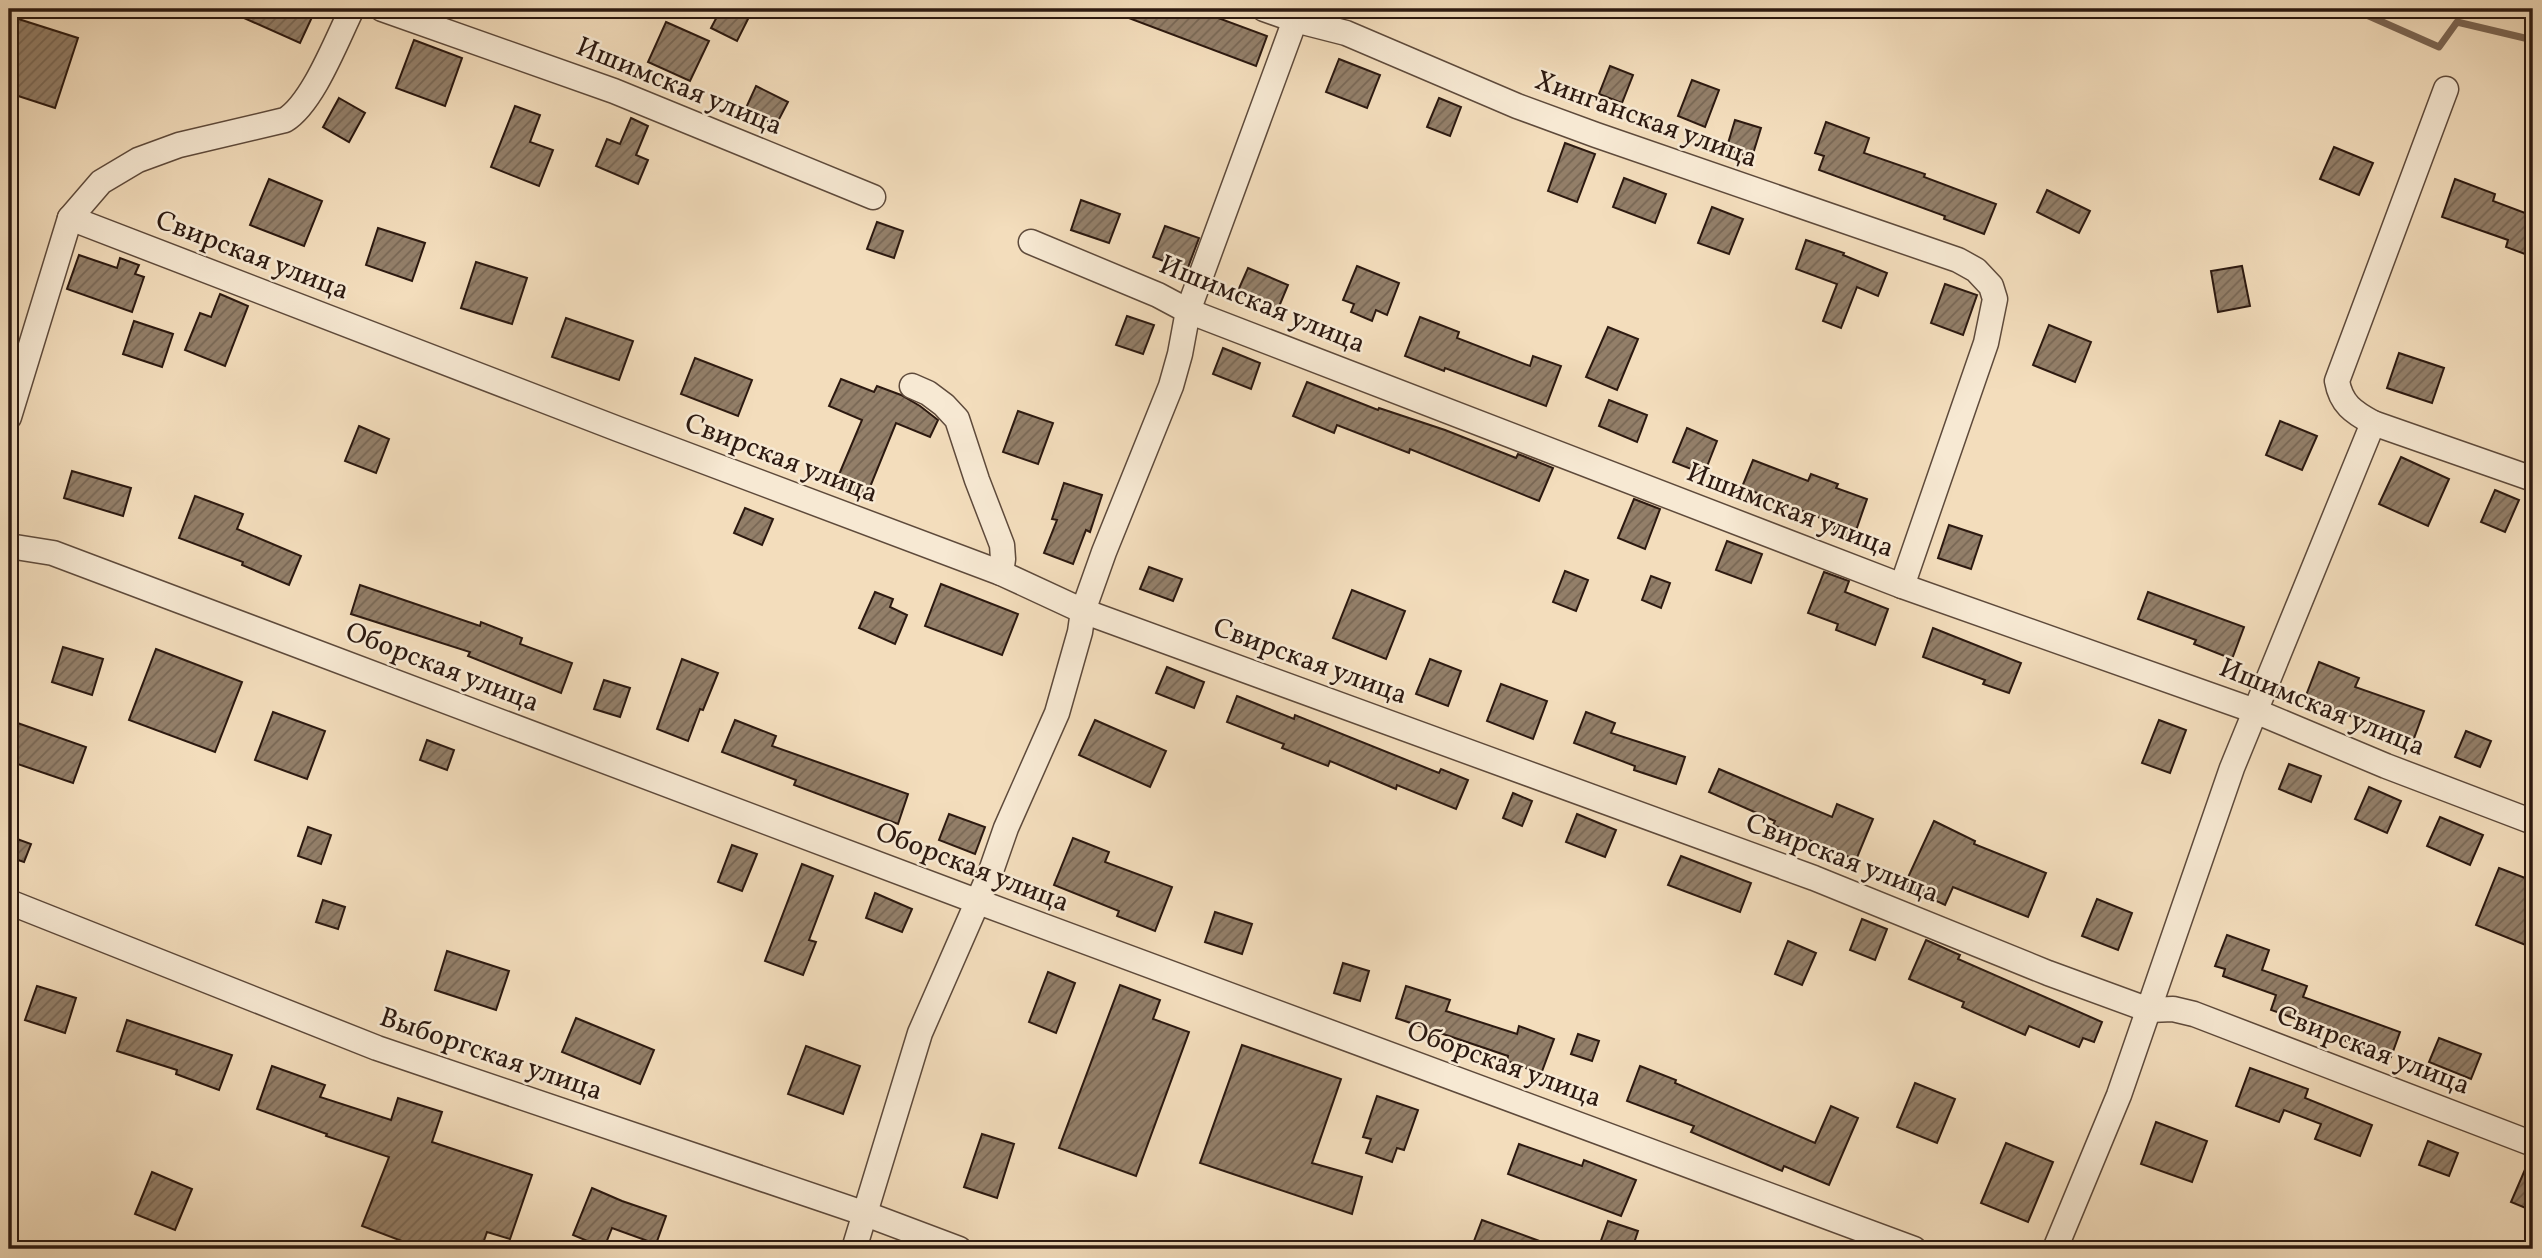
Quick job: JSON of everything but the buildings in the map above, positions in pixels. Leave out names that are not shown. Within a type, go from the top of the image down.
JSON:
[{"type":"street","points":[[9,417],[71,218],[101,182],[138,160],[178,145],[285,120],[296,114],[308,96],[352,9]]},
{"type":"street","name":"Ишимская улица","points":[[382,9],[614,91],[873,197]]},
{"type":"street","name":"Хинганская улица","points":[[1264,9],[1346,33],[1517,106],[1958,260],[1976,270],[1991,286],[1995,299],[1986,343],[1959,428],[1902,586]]},
{"type":"street","points":[[854,1249],[920,1033],[1057,713],[1076,650],[1083,611],[1171,386],[1188,311],[1295,20]]},
{"type":"street","points":[[2446,89],[2337,380],[2339,393],[2345,406],[2373,423],[2533,479]]},
{"type":"street","name":"Свирская улица","points":[[71,218],[1001,573],[1083,611],[1814,878],[2048,973],[2149,1010],[2173,1009],[2194,1014],[2533,1144]]},
{"type":"street","name":"Ишимская улица","points":[[1031,242],[1158,295],[1188,311],[1902,586],[2255,711],[2386,766],[2533,822]]},
{"type":"street","points":[[912,386],[928,393],[957,419],[976,480],[1002,545],[1001,573]]},
{"type":"street","points":[[2055,1249],[2092,1163],[2149,1010],[2232,768],[2373,423]]},
{"type":"street","name":"Оборская улица","points":[[9,546],[52,553],[976,901],[1914,1249]]},
{"type":"street","name":"Выборгская улица","points":[[9,902],[377,1048],[866,1214],[959,1249]]},
{"type":"waterway","points":[[2353,9],[2439,47],[2457,22],[2533,40]]}]
